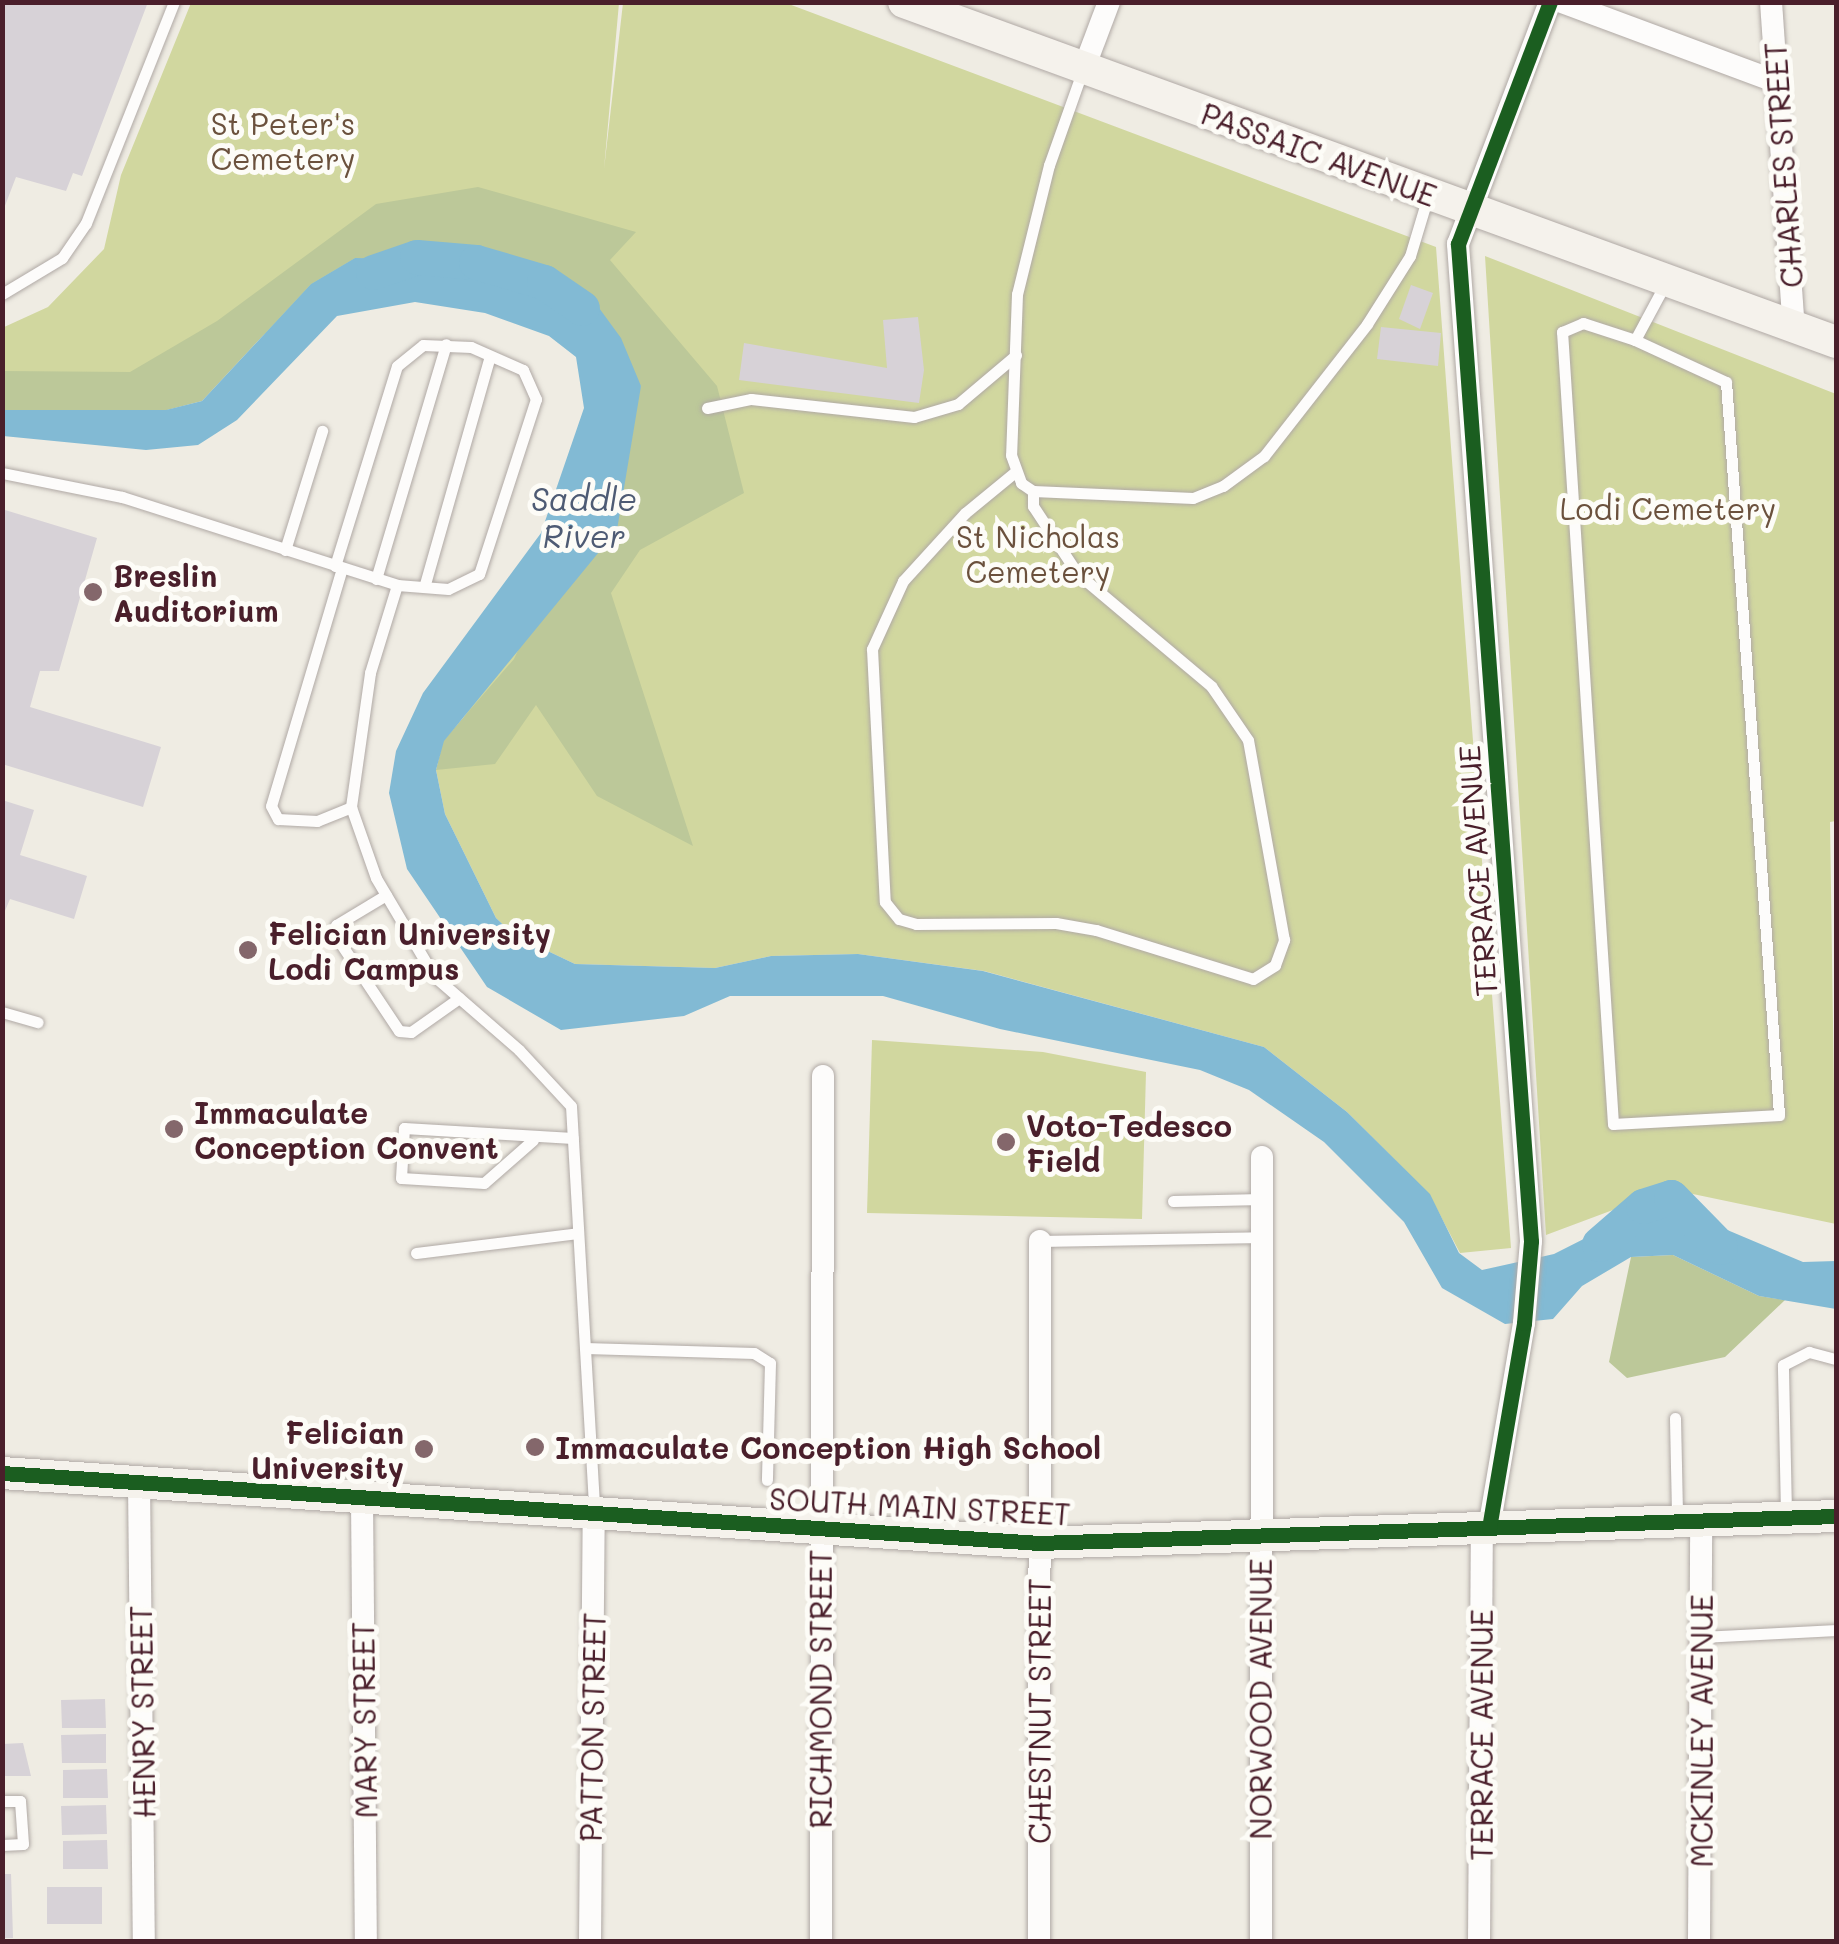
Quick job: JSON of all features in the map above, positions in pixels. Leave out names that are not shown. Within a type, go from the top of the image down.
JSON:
[{"type":"street","name":"PASSAIC AVENUE","points":[[904,2],[1836,342]]},
{"type":"street","points":[[1084,68],[1109,2]]},
{"type":"street","name":"TERRACE AVENUE","points":[[1479,1942],[1485,1528],[1524,1323],[1531,1241],[1458,244],[1550,2]]},
{"type":"street","points":[[1562,2],[1777,82]]},
{"type":"street","name":"CHARLES STREET","points":[[1771,2],[1794,327]]},
{"type":"street","name":"RICHMOND STREET","points":[[822,1942],[823,1076]]},
{"type":"street","name":"NORWOOD AVENUE","points":[[1261,1942],[1262,1157]]},
{"type":"street","name":"CHESTNUT STREET","points":[[1039,1942],[1040,1241]]},
{"type":"street","name":"SOUTH MAIN STREET","points":[[2,1473],[1039,1543],[1836,1516]]},
{"type":"street","name":"HENRY STREET","points":[[139,1482],[144,1942]]},
{"type":"street","name":"MARY STREET","points":[[362,1499],[366,1942]]},
{"type":"street","name":"PATTON STREET","points":[[590,1942],[594,1512]]},
{"type":"street","name":"MCKINLEY AVENUE","points":[[1689,1521],[1702,1638],[1700,1942]]},
{"type":"lane","points":[[2,294],[62,258],[86,224],[174,2]]},
{"type":"lane","points":[[1015,472],[966,513],[903,580],[872,650],[886,902],[899,920],[916,924],[1056,923],[1096,930],[1253,979],[1275,965],[1284,940],[1248,740],[1211,686],[1077,573],[1032,506],[1032,491],[1015,472],[1016,355],[1026,246],[1084,68]]},
{"type":"lane","points":[[1032,491],[1193,498],[1223,486],[1264,456],[1401,270],[1429,194]]},
{"type":"lane","points":[[1635,340],[1667,280]]},
{"type":"lane","points":[[1582,323],[1635,340],[1726,382],[1779,1115],[1613,1124],[1562,332],[1582,323]]},
{"type":"lane","points":[[376,579],[446,344]]},
{"type":"lane","points":[[2,473],[122,498],[338,567],[376,579],[397,586],[424,584],[448,590],[478,574],[536,400],[523,370],[446,344],[422,345],[397,366],[338,567],[272,806],[278,820],[317,821],[351,808]]},
{"type":"lane","points":[[707,408],[751,398],[914,417],[958,404],[1016,355]]},
{"type":"lane","points":[[424,584],[490,356]]},
{"type":"lane","points":[[285,550],[322,431]]},
{"type":"lane","points":[[397,586],[370,673],[351,808],[386,895],[434,976],[571,1106],[594,1512]]},
{"type":"lane","points":[[386,895],[336,925],[335,935],[399,1032],[412,1032],[459,998]]},
{"type":"lane","points":[[2,1012],[38,1022]]},
{"type":"lane","points":[[533,1140],[484,1182],[400,1178],[404,1128],[533,1140],[573,1138]]},
{"type":"lane","points":[[1173,1202],[1262,1199]]},
{"type":"lane","points":[[416,1253],[578,1233]]},
{"type":"lane","points":[[1040,1241],[1262,1237]]},
{"type":"lane","points":[[584,1348],[754,1353],[770,1363],[767,1480]]},
{"type":"lane","points":[[1786,1518],[1783,1365],[1809,1352],[1836,1359]]},
{"type":"lane","points":[[1675,1418],[1689,1521]]},
{"type":"lane","points":[[1702,1638],[1836,1630]]},
{"type":"lane","points":[[2,1801],[20,1801],[23,1844],[2,1845]]},
{"type":"green space","name":"St Nicholas Cemetery","points":[[191,3],[619,3],[604,169],[623,3],[786,3],[1436,247],[1511,1248],[1460,1253],[1429,1194],[1347,1112],[1264,1047],[984,971],[858,954],[771,956],[715,968],[575,964],[514,935],[496,918],[445,814],[436,770],[641,386],[477,260],[256,337],[3,410],[2,328],[48,307],[104,249],[121,175]]},
{"type":"green space","points":[[478,187],[636,232],[610,260],[717,386],[744,493],[640,550],[611,593],[693,846],[597,796],[536,705],[495,764],[436,770],[443,741],[514,659],[641,386],[477,260],[355,258],[311,284],[202,401],[167,410],[3,410],[3,371],[130,372],[217,321],[376,204]]},
{"type":"green space","name":"Lodi Cemetery","points":[[1485,256],[1836,394],[1836,821],[1830,822],[1836,1224],[1669,1189],[1546,1235]]},
{"type":"green space","name":"Voto-Tedesco Field","points":[[872,1040],[1043,1052],[1146,1072],[1142,1219],[867,1213]]},
{"type":"green space","points":[[1673,1255],[1759,1296],[1785,1300],[1725,1357],[1627,1378],[1609,1362],[1631,1257]]},
{"type":"water","name":"Saddle River","points":[[355,258],[477,260],[591,297],[621,338],[641,386],[617,530],[444,741],[436,770],[445,814],[496,918],[514,935],[575,964],[715,968],[771,956],[858,954],[983,971],[1264,1047],[1347,1112],[1430,1194],[1459,1253],[1482,1270],[1554,1254],[1641,1210],[1680,1210],[1803,1262],[1836,1261],[1836,1309],[1759,1296],[1673,1255],[1631,1257],[1582,1286],[1553,1319],[1505,1324],[1442,1288],[1404,1222],[1324,1142],[1249,1090],[1200,1070],[1000,1029],[883,996],[730,996],[684,1016],[561,1030],[487,987],[407,869],[389,793],[396,751],[423,693],[541,533],[584,408],[576,357],[549,336],[485,313],[415,302],[337,316],[237,420],[198,445],[146,450],[3,436],[2,410],[166,410],[202,401],[311,284]]},
{"type":"building","points":[[2,2],[148,2],[82,176],[73,173],[66,191],[16,177],[3,211]]},
{"type":"building","points":[[1411,285],[1433,293],[1420,329],[1399,319]]},
{"type":"building","points":[[918,317],[924,370],[919,403],[739,380],[744,343],[887,368],[883,320]]},
{"type":"building","points":[[1381,327],[1441,333],[1438,366],[1377,359]]},
{"type":"building","points":[[5,510],[97,538],[59,671],[40,671],[30,707],[161,747],[143,807],[2,764]]},
{"type":"building","points":[[2,800],[34,810],[20,855],[87,876],[74,919],[10,899],[2,918]]},
{"type":"building","points":[[105,1699],[106,1728],[62,1728],[61,1700]]},
{"type":"building","points":[[106,1734],[106,1763],[62,1763],[61,1735]]},
{"type":"building","points":[[23,1743],[31,1776],[2,1776],[2,1744]]},
{"type":"building","points":[[107,1769],[108,1798],[63,1798],[63,1770]]},
{"type":"building","points":[[106,1805],[107,1834],[62,1835],[61,1806]]},
{"type":"building","points":[[107,1840],[108,1869],[63,1869],[63,1841]]},
{"type":"building","points":[[2,1874],[11,1874],[13,1938],[2,1938]]},
{"type":"building","points":[[47,1887],[102,1887],[102,1924],[47,1924]]},
{"type":"waterway","name":"Saddle River","points":[[373,272],[417,257],[476,262],[544,282],[582,308]]},
{"type":"waterway","name":"Saddle River","points":[[1599,1244],[1643,1206],[1671,1197],[1720,1247]]},
{"type":"cycle path","points":[[1489,1528],[1524,1323],[1531,1241],[1458,244],[1550,2]]},
{"type":"cycle path","points":[[2,1473],[1039,1543],[1836,1516]]},
{"type":"place","name":"Breslin Auditorium","points":[[93,592]]},
{"type":"place","name":"Felician University Lodi Campus","points":[[248,950]]},
{"type":"place","name":"Immaculate Conception Convent","points":[[174,1129]]},
{"type":"place","name":"Voto-Tedesco Field","points":[[1006,1142]]},
{"type":"place","name":"Immaculate Conception High School","points":[[535,1447]]},
{"type":"place","name":"Felician University","points":[[424,1449]]},
{"type":"park label","name":"St Peter's Cemetery","points":[[283,140]]}]
